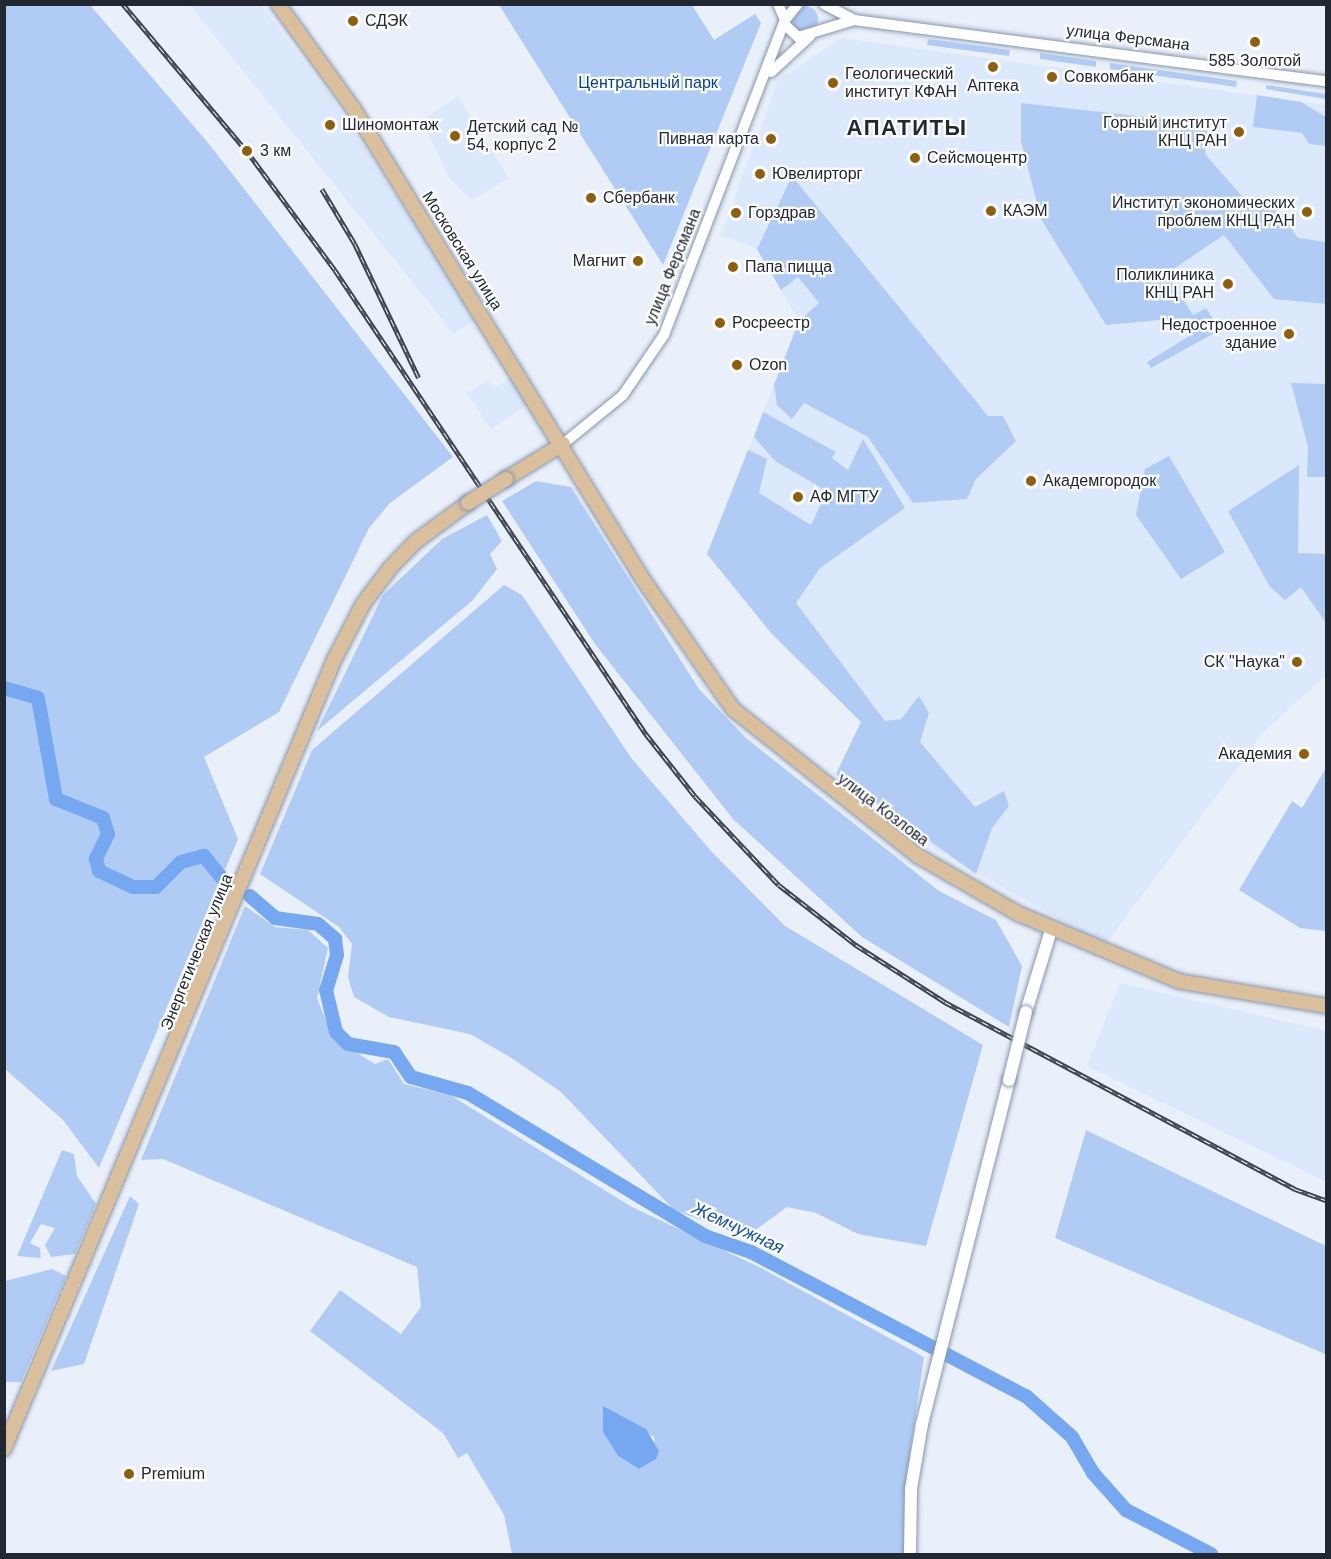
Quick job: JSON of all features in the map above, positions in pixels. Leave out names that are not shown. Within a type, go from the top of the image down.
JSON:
[{"type":"main road","name":"Московская улица","points":[[278,4],[332,76],[563,444]]},
{"type":"main road","name":"улица Ферсмана","points":[[506,479],[563,444]]},
{"type":"main road","name":"улица Козлова","points":[[563,444],[654,597],[733,709],[918,856],[1051,930],[1178,981],[1326,1006]]},
{"type":"main road","name":"Энергетическая улица","points":[[4,1449],[334,660],[363,604],[391,567],[415,542],[468,503],[506,479]]},
{"type":"main road","points":[[910,1554],[911,1489],[931,1383],[1026,1012],[1051,930]]},
{"type":"street","points":[[778,4],[785,22],[798,37],[810,36]]},
{"type":"street","points":[[785,22],[798,4]]},
{"type":"street","points":[[821,29],[825,11],[823,4]]},
{"type":"street","name":"улица Ферсмана","points":[[823,4],[854,20],[1326,81]]},
{"type":"street","name":"улица Ферсмана","points":[[766,76],[810,36],[821,29],[854,20]]},
{"type":"street","name":"улица Ферсмана","points":[[563,444],[623,395],[664,334],[766,76],[785,22]]},
{"type":"shaded area","points":[[190,5],[261,5],[330,95],[476,319],[454,334]]},
{"type":"shaded area","name":"Академгородок","points":[[841,38],[1326,105],[1326,674],[1264,732],[1105,945],[934,849],[836,774],[861,722],[772,634],[707,554],[799,321],[757,249],[721,235],[778,80]]},
{"type":"shaded area","name":"Детский сад № 54, корпус 2","points":[[458,96],[509,178],[472,200],[449,178],[422,121]]},
{"type":"shaded area","points":[[512,377],[530,404],[491,429],[467,393],[488,380],[494,388]]},
{"type":"shaded area","points":[[1120,983],[1326,1031],[1326,1182],[1087,1066]]},
{"type":"green space","points":[[5,4],[90,5],[209,144],[453,457],[390,503],[369,528],[279,712],[204,757],[238,839],[99,1168],[63,1120],[5,1069]]},
{"type":"green space","name":"Центральный парк","points":[[499,5],[692,5],[714,40],[755,14],[761,23],[663,265]]},
{"type":"green space","points":[[805,6],[814,10],[818,19],[814,28],[805,32],[796,28],[792,19],[796,10]]},
{"type":"green space","points":[[928,39],[1010,50],[1009,56],[927,45]]},
{"type":"green space","points":[[1040,53],[1096,61],[1096,67],[1040,59]]},
{"type":"green space","points":[[1110,63],[1237,81],[1236,87],[1110,69]]},
{"type":"green space","points":[[1266,85],[1326,94],[1326,99],[1266,89]]},
{"type":"green space","points":[[1257,95],[1301,102],[1326,117],[1326,146],[1309,144],[1302,133],[1253,127]]},
{"type":"green space","points":[[1021,103],[1208,124],[1205,154],[1247,202],[1276,206],[1298,238],[1326,242],[1326,304],[1274,299],[1224,235],[1175,268],[1173,284],[1193,315],[1206,308],[1220,330],[1151,368],[1147,362],[1193,334],[1182,318],[1106,325],[1041,219],[1021,141]]},
{"type":"green space","points":[[792,176],[988,416],[1003,416],[1016,441],[976,479],[967,499],[913,503],[868,437],[804,403],[792,419],[777,405],[774,385],[799,321],[819,303],[798,277],[781,290],[757,249]]},
{"type":"green space","points":[[1291,383],[1326,384],[1326,477],[1307,477],[1308,447]]},
{"type":"green space","points":[[763,412],[836,452],[832,458],[848,470],[863,439],[905,508],[820,568],[796,603],[885,721],[901,719],[919,696],[929,713],[920,742],[975,807],[1004,791],[1009,806],[992,828],[976,874],[836,774],[861,722],[772,634],[707,554],[748,450],[767,459],[759,493],[811,525],[827,491],[775,461],[754,437]]},
{"type":"green space","points":[[1169,456],[1225,552],[1181,579],[1136,515],[1145,469]]},
{"type":"green space","points":[[1299,465],[1298,553],[1326,554],[1326,623],[1301,587],[1285,600],[1270,587],[1228,511]]},
{"type":"green space","points":[[536,481],[571,487],[699,689],[746,738],[939,891],[996,920],[1022,966],[1009,1027],[862,937],[733,819],[595,644],[502,501]]},
{"type":"green space","points":[[487,515],[502,541],[490,554],[497,569],[473,600],[317,731],[383,595],[442,539]]},
{"type":"green space","points":[[504,585],[522,595],[632,759],[712,852],[785,926],[983,1045],[926,1246],[858,1234],[816,1213],[787,1207],[746,1237],[674,1210],[561,1092],[510,1057],[470,1034],[389,1017],[354,997],[348,977],[352,944],[339,927],[260,874],[312,750]]},
{"type":"green space","points":[[1326,768],[1326,931],[1300,928],[1239,890],[1292,801],[1302,808]]},
{"type":"green space","points":[[245,906],[275,927],[308,930],[328,948],[317,998],[333,1038],[375,1064],[388,1059],[404,1084],[450,1095],[632,1207],[759,1267],[924,1357],[907,1474],[906,1554],[512,1554],[504,1515],[467,1453],[458,1458],[443,1433],[310,1331],[340,1290],[401,1334],[421,1307],[417,1267],[163,1159],[141,1160]],"holes":[[[603,1407],[654,1437],[656,1459],[639,1469],[618,1456],[603,1432]]]},
{"type":"green space","points":[[1086,1130],[1326,1246],[1325,1354],[1055,1238]]},
{"type":"green space","points":[[62,1150],[74,1154],[77,1176],[96,1204],[75,1254],[51,1257],[45,1245],[55,1228],[41,1224],[30,1243],[40,1248],[41,1258],[17,1256]]},
{"type":"green space","points":[[130,1196],[139,1204],[84,1364],[51,1371]]},
{"type":"green space","points":[[52,1269],[66,1276],[21,1382],[5,1382],[5,1281]]},
{"type":"water","points":[[603,1406],[646,1429],[659,1451],[656,1459],[639,1469],[618,1456],[603,1432]]},
{"type":"waterway","name":"Жемчужная","points":[[4,688],[38,698],[56,799],[103,818],[108,834],[96,859],[99,871],[133,887],[156,887],[181,862],[204,856],[229,887]]},
{"type":"waterway","name":"Жемчужная","points":[[250,896],[275,918],[318,924],[335,939],[337,955],[326,990],[336,1032],[348,1044],[394,1052],[411,1077],[468,1093],[705,1236],[751,1252],[1027,1397],[1072,1437],[1093,1473],[1126,1510],[1211,1554]]},
{"type":"railway","points":[[123,4],[247,151],[335,270],[646,734],[695,796],[779,885],[856,945],[945,1002],[1295,1189],[1326,1200]]},
{"type":"railway","points":[[322,189],[355,244],[419,378]]},
{"type":"place","name":"СДЭК","points":[[353,21]]},
{"type":"place","name":"585 Золотой","points":[[1255,42]]},
{"type":"place","name":"Аптека","points":[[993,67]]},
{"type":"place","name":"Совкомбанк","points":[[1052,77]]},
{"type":"place","name":"Геологический институт КФАН","points":[[833,83]]},
{"type":"place","name":"Шиномонтаж","points":[[330,125]]},
{"type":"place","name":"Горный институт КНЦ РАН","points":[[1239,132]]},
{"type":"place","name":"Детский сад № 54, корпус 2","points":[[455,136]]},
{"type":"place","name":"Пивная карта","points":[[771,139]]},
{"type":"place","name":"3 км","points":[[247,151]]},
{"type":"place","name":"Сейсмоцентр","points":[[915,158]]},
{"type":"place","name":"Ювелирторг","points":[[760,174]]},
{"type":"place","name":"Сбербанк","points":[[591,198]]},
{"type":"place","name":"КАЭМ","points":[[991,211]]},
{"type":"place","name":"Институт экономических проблем КНЦ РАН","points":[[1307,212]]},
{"type":"place","name":"Горздрав","points":[[736,213]]},
{"type":"place","name":"Магнит","points":[[638,261]]},
{"type":"place","name":"Папа пицца","points":[[733,267]]},
{"type":"place","name":"Поликлиника КНЦ РАН","points":[[1228,284]]},
{"type":"place","name":"Росреестр","points":[[720,323]]},
{"type":"place","name":"Недостроенное здание","points":[[1289,334]]},
{"type":"place","name":"Ozon","points":[[737,365]]},
{"type":"place","name":"Академгородок","points":[[1031,481]]},
{"type":"place","name":"АФ МГТУ","points":[[798,497]]},
{"type":"place","name":"СК \"Наука\"","points":[[1297,662]]},
{"type":"place","name":"Академия","points":[[1304,754]]},
{"type":"place","name":"Premium","points":[[129,1474]]},
{"type":"district","name":"АПАТИТЫ","points":[[907,128]]}]
